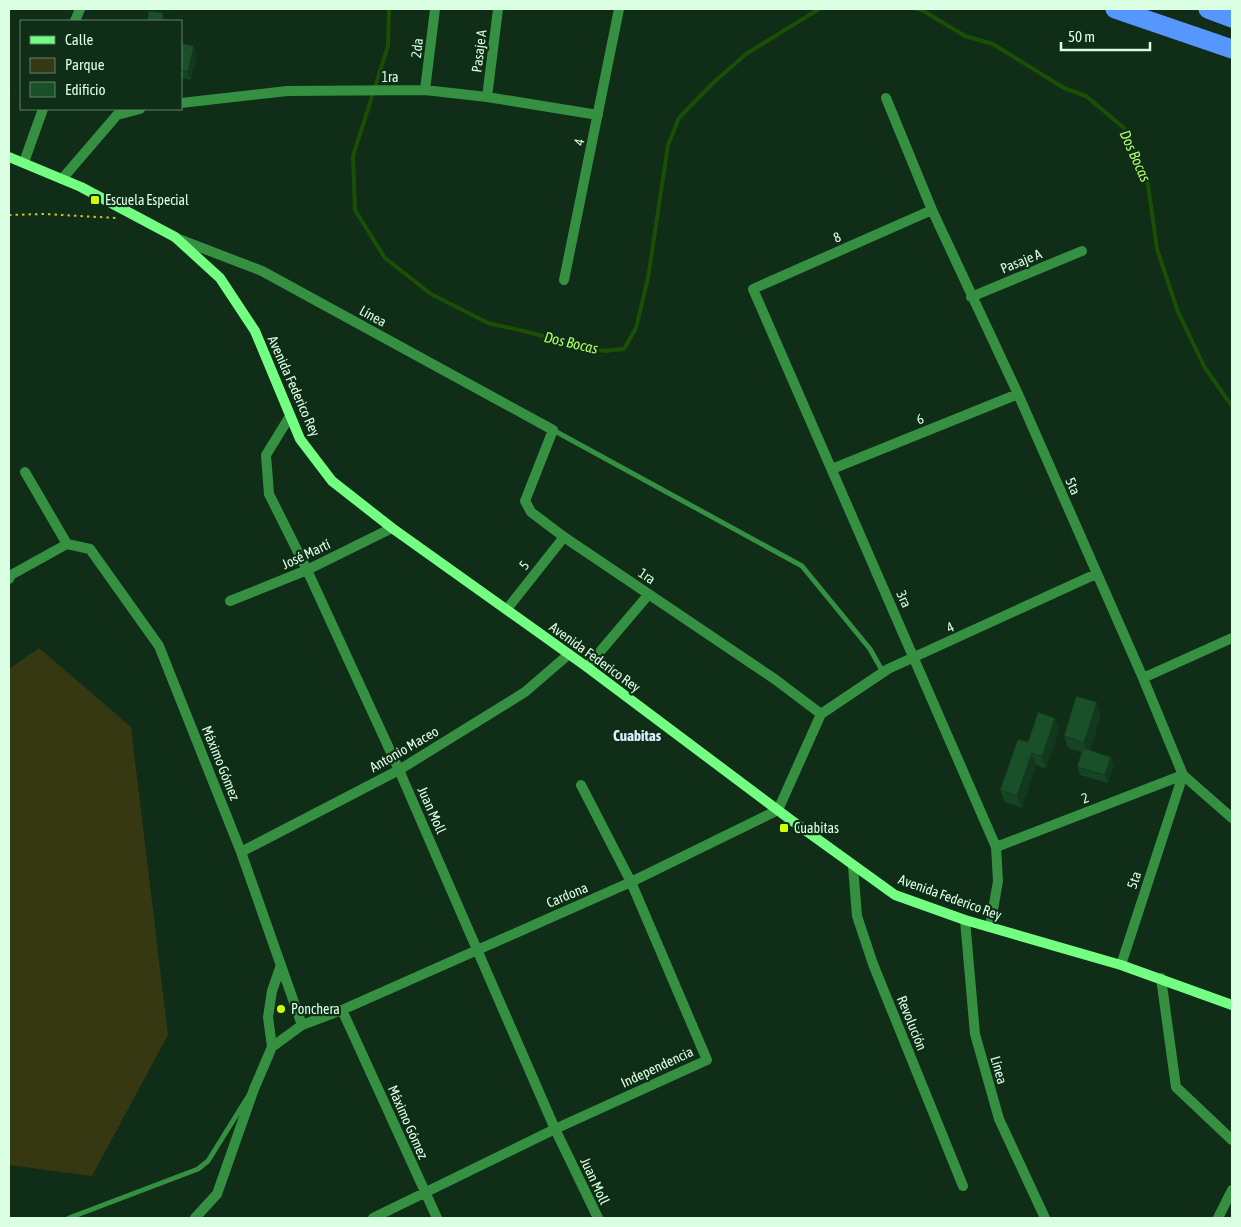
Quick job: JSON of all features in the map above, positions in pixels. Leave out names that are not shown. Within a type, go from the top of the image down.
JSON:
[{"type":"highway","points":[[1115,9],[1232,49]]},
{"type":"highway","points":[[1208,9],[1232,18]]},
{"type":"main road","name":"Avenida Federico Rey","points":[[9,157],[62,180],[175,237],[220,278],[256,331],[300,439],[332,481],[392,528],[587,667],[853,866],[895,895],[965,920],[1161,978],[1232,1005]]},
{"type":"street","name":"2da","points":[[426,90],[435,9]]},
{"type":"street","name":"Pasaje A","points":[[487,97],[498,9]]},
{"type":"street","name":"4","points":[[564,280],[619,9]]},
{"type":"street","name":"1ra","points":[[182,103],[287,91],[426,90],[487,97],[598,115]]},
{"type":"street","name":"5ta","points":[[886,98],[932,210],[971,297],[1018,394],[1143,678],[1183,775],[1232,818]]},
{"type":"street","points":[[24,162],[44,110]]},
{"type":"street","points":[[62,180],[117,115],[136,110]]},
{"type":"street","name":"8","points":[[753,289],[932,210]]},
{"type":"street","name":"Línea","points":[[175,237],[262,271],[554,430]]},
{"type":"street","name":"Pasaje A","points":[[971,297],[1082,251]]},
{"type":"street","name":"3ra","points":[[753,289],[996,847],[998,881],[990,927]]},
{"type":"street","name":"6","points":[[832,469],[1018,394]]},
{"type":"street","name":"Juan Moll","points":[[290,416],[266,455],[269,494],[307,570],[399,770],[555,1129],[598,1218]]},
{"type":"street","name":"1ra","points":[[554,430],[526,501],[530,512],[821,714]]},
{"type":"street","points":[[10,576],[66,544],[26,472]]},
{"type":"street","name":"José Martí","points":[[230,602],[307,570],[392,528]]},
{"type":"street","name":"5","points":[[507,610],[564,537]]},
{"type":"street","name":"Máximo Gómez","points":[[66,544],[90,550],[159,646],[241,852],[302,1025]]},
{"type":"street","name":"4","points":[[821,714],[883,673],[1096,574]]},
{"type":"street","points":[[587,667],[649,594]]},
{"type":"street","points":[[1143,678],[1232,638]]},
{"type":"street","name":"Antonio Maceo","points":[[241,852],[399,770],[526,692],[569,654]]},
{"type":"street","points":[[778,810],[821,714]]},
{"type":"street","name":"5ta","points":[[1121,965],[1183,775]]},
{"type":"street","name":"2","points":[[996,847],[1183,775]]},
{"type":"street","name":"Independencia","points":[[373,1218],[555,1129],[707,1060],[630,882],[581,785]]},
{"type":"street","name":"Cardona","points":[[272,1047],[302,1025],[342,1010],[630,882],[778,810]]},
{"type":"street","name":"Revolución","points":[[853,866],[857,916],[873,964],[964,1186]]},
{"type":"street","name":"Línea","points":[[965,920],[975,1034],[998,1119],[1035,1201],[1045,1218]]},
{"type":"street","points":[[196,1218],[217,1194],[254,1088],[272,1047],[268,1017],[272,991],[281,966]]},
{"type":"street","points":[[1161,978],[1176,1087],[1232,1140]]},
{"type":"street","name":"Máximo Gómez","points":[[342,1010],[437,1218]]},
{"type":"street","points":[[1218,1218],[1232,1190]]},
{"type":"lane","points":[[554,430],[802,566],[870,649],[883,673]]},
{"type":"lane","points":[[69,1218],[198,1169],[208,1161],[243,1102],[254,1088]]},
{"type":"path","points":[[9,215],[44,214],[143,220]]},
{"type":"green space","points":[[39,648],[131,727],[168,1035],[92,1176],[9,1165],[9,669]]},
{"type":"building","points":[[149,11],[163,13],[162,20],[147,20]]},
{"type":"building","points":[[182,43],[194,46],[188,72],[182,70]]},
{"type":"building","points":[[1076,696],[1097,702],[1084,743],[1064,736]]},
{"type":"building","points":[[1038,712],[1055,718],[1042,757],[1032,753],[1017,796],[1000,790],[1018,739],[1028,742]]},
{"type":"building","points":[[1083,748],[1111,757],[1105,775],[1077,767]]},
{"type":"waterway","name":"Dos Bocas","points":[[389,9],[388,46],[353,156],[355,210],[385,258],[431,294],[488,323],[577,346],[605,351],[624,349],[636,328],[648,278],[668,145],[679,118],[713,83],[746,54],[819,9]]},
{"type":"waterway","name":"Dos Bocas","points":[[917,9],[922,10],[965,36],[993,44],[1064,88],[1086,96],[1124,128],[1147,178],[1157,249],[1178,312],[1205,368],[1232,406]]},
{"type":"place","name":"Escuela Especial","points":[[95,200]]},
{"type":"place","name":"Cuabitas","points":[[784,828]]},
{"type":"place","name":"Ponchera","points":[[281,1009]]},
{"type":"district","name":"Cuabitas","points":[[637,736]]}]
